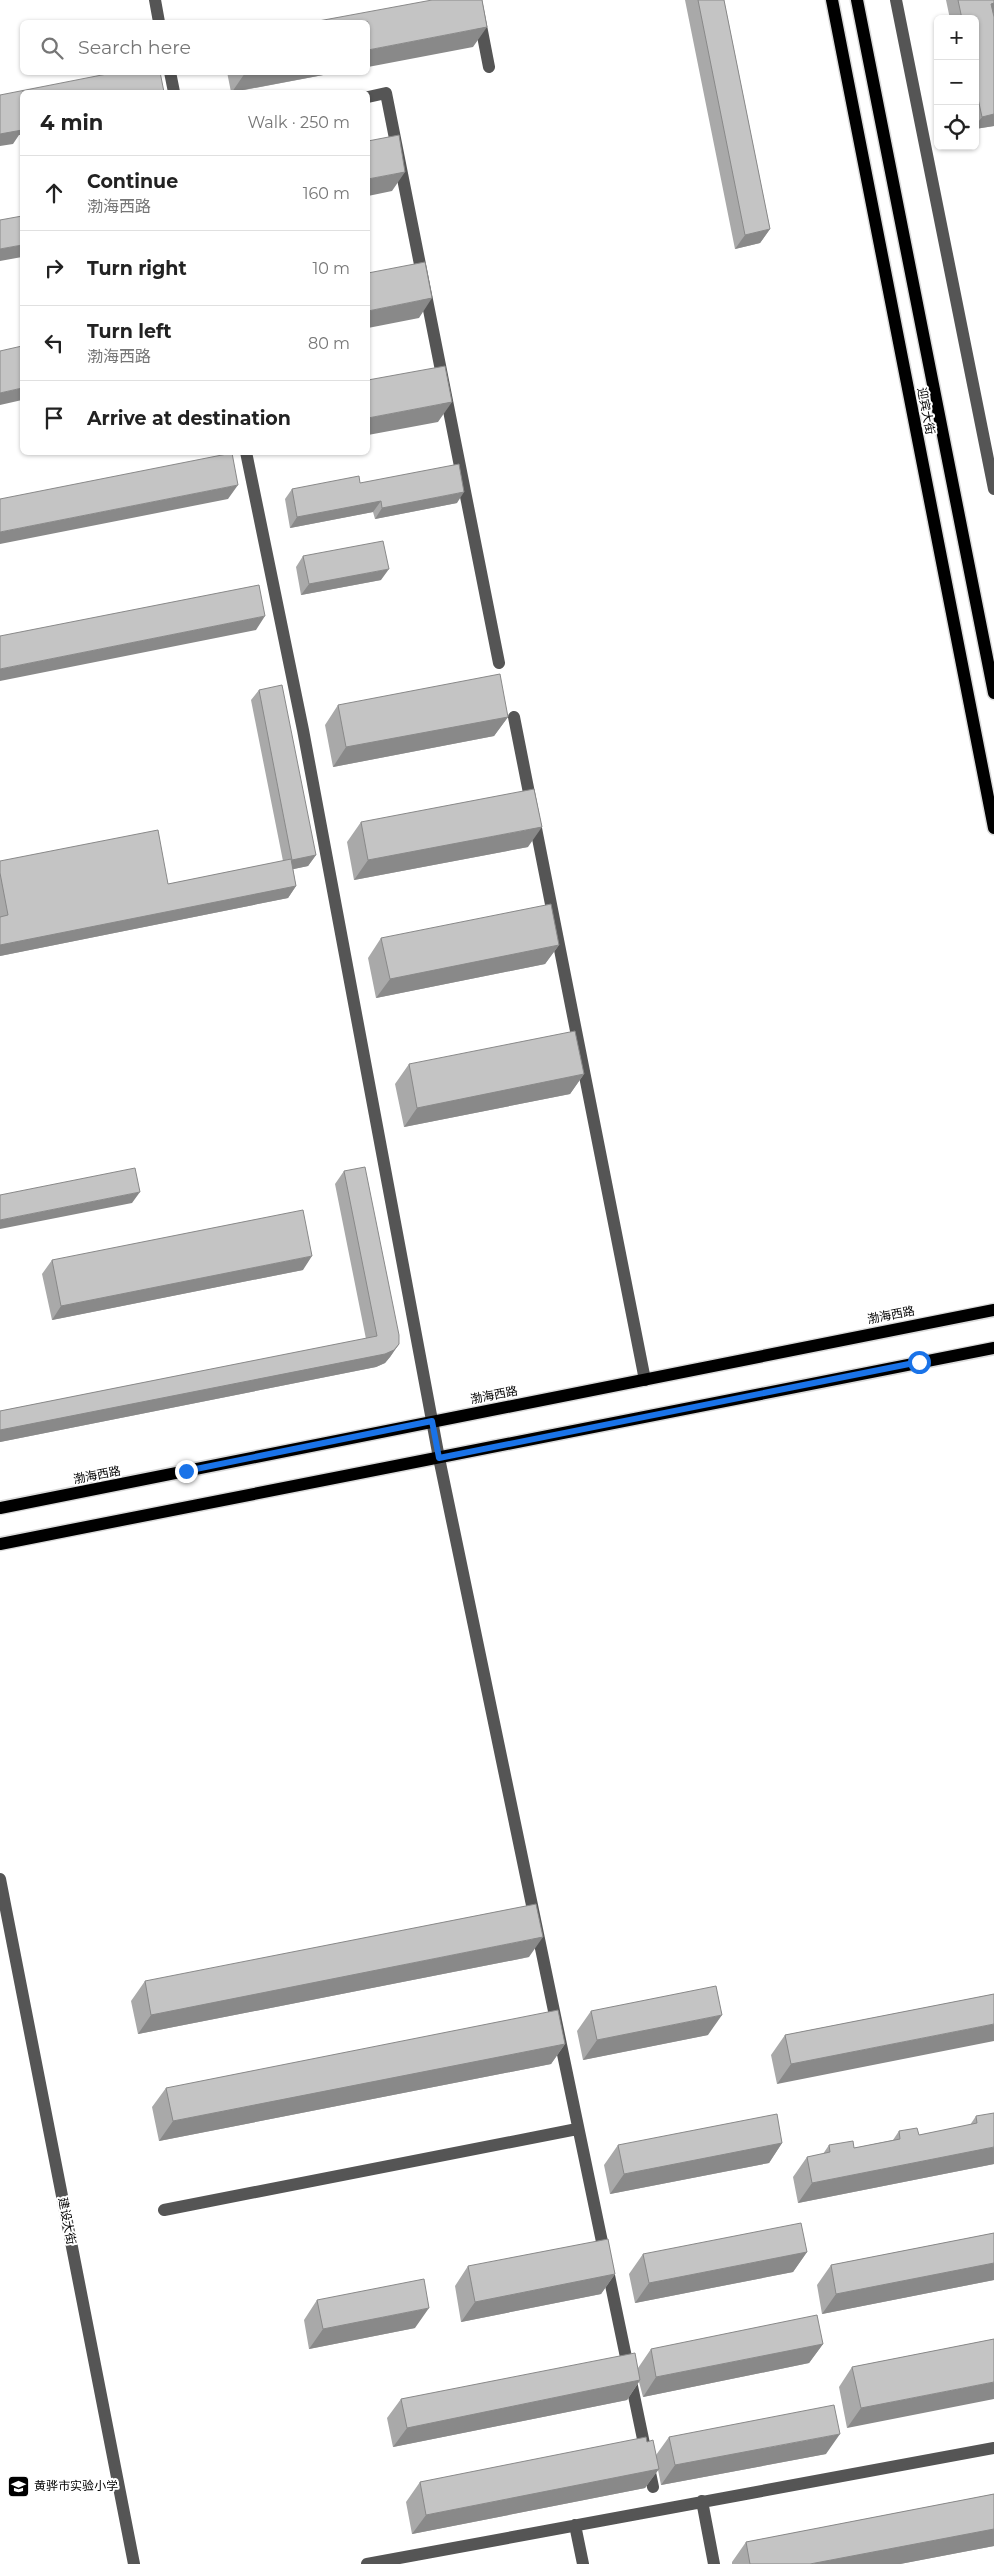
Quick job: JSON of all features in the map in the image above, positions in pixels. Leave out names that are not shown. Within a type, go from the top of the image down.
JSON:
[{"type":"main road","name":"迎宾大街","points":[[832,0],[994,828]]},
{"type":"main road","name":"迎宾大街","points":[[856,0],[994,693]]},
{"type":"main road","name":"渤海西路","points":[[0,1508],[994,1310]]},
{"type":"main road","points":[[0,1544],[994,1348]]},
{"type":"street","points":[[155,0],[160,20]]},
{"type":"street","points":[[476,0],[489,67]]},
{"type":"street","points":[[896,0],[994,489]]},
{"type":"street","points":[[171,75],[174,90]]},
{"type":"street","points":[[370,97],[386,93],[499,663]]},
{"type":"street","points":[[247,455],[304,740],[439,1458],[577,2129],[653,2487]]},
{"type":"street","points":[[514,717],[645,1380]]},
{"type":"street","name":"建设大街","points":[[0,1879],[134,2564]]},
{"type":"street","points":[[164,2210],[577,2129]]},
{"type":"street","points":[[367,2564],[994,2448]]},
{"type":"street","points":[[702,2501],[714,2564]]},
{"type":"street","points":[[576,2525],[583,2564]]},
{"type":"building","points":[[432,0],[482,0],[487,27],[370,50],[370,20],[324,20]]},
{"type":"building","points":[[698,0],[724,0],[770,229],[745,235]]},
{"type":"building","points":[[958,0],[994,0],[994,3],[991,4],[994,17],[994,114],[982,117],[979,103],[979,15],[961,15]]},
{"type":"building","points":[[102,75],[161,75],[164,90],[25,90]]},
{"type":"building","points":[[20,91],[20,130],[0,134],[0,95]]},
{"type":"building","points":[[399,135],[405,172],[370,179],[370,141]]},
{"type":"building","points":[[20,216],[20,245],[0,249],[0,220]]},
{"type":"building","points":[[425,262],[432,298],[370,311],[370,273]]},
{"type":"building","points":[[20,346],[20,388],[0,393],[0,351]]},
{"type":"building","points":[[445,366],[452,402],[370,418],[370,380]]},
{"type":"building","points":[[222,455],[232,455],[238,485],[0,532],[0,499]]},
{"type":"building","points":[[459,464],[464,492],[382,508],[381,501],[297,517],[292,489],[359,476],[360,483]]},
{"type":"building","points":[[383,541],[389,569],[309,584],[303,556]]},
{"type":"building","points":[[259,585],[265,616],[0,669],[0,636]]},
{"type":"building","points":[[500,674],[508,717],[346,747],[338,705]]},
{"type":"building","points":[[282,685],[316,855],[292,860],[259,690]]},
{"type":"building","points":[[534,789],[542,827],[368,860],[361,822]]},
{"type":"building","points":[[158,830],[168,884],[291,859],[296,886],[0,945],[0,917],[8,915],[0,873],[0,861]]},
{"type":"building","points":[[551,904],[559,945],[390,979],[381,938]]},
{"type":"building","points":[[575,1031],[584,1074],[417,1108],[409,1064]]},
{"type":"building","points":[[365,1167],[399,1335],[399,1344],[394,1350],[385,1354],[0,1430],[0,1411],[377,1336],[344,1171]]},
{"type":"building","points":[[135,1168],[140,1192],[0,1220],[0,1195]]},
{"type":"building","points":[[303,1210],[312,1256],[61,1306],[52,1260]]},
{"type":"building","points":[[536,1904],[543,1937],[151,2015],[145,1981]]},
{"type":"building","points":[[716,1986],[722,2015],[597,2040],[591,2011]]},
{"type":"building","points":[[994,1994],[994,2024],[791,2064],[785,2035]]},
{"type":"building","points":[[558,2010],[565,2044],[173,2121],[166,2088]]},
{"type":"building","points":[[994,2113],[994,2147],[812,2183],[807,2157],[830,2152],[829,2145],[853,2141],[854,2148],[900,2139],[899,2131],[917,2128],[919,2135],[977,2123],[976,2116]]},
{"type":"building","points":[[777,2114],[782,2143],[624,2174],[618,2145]]},
{"type":"building","points":[[801,2223],[807,2252],[649,2283],[643,2254]]},
{"type":"building","points":[[994,2233],[994,2263],[836,2294],[831,2265]]},
{"type":"building","points":[[608,2239],[615,2274],[475,2302],[468,2266]]},
{"type":"building","points":[[424,2279],[429,2308],[323,2329],[317,2300]]},
{"type":"building","points":[[817,2315],[823,2344],[656,2377],[651,2349]]},
{"type":"building","points":[[994,2339],[994,2382],[861,2408],[852,2367]]},
{"type":"building","points":[[635,2353],[640,2380],[407,2428],[401,2399]]},
{"type":"building","points":[[834,2405],[840,2434],[675,2465],[669,2437]]},
{"type":"building","points":[[646,2437],[647,2442],[653,2440],[659,2469],[426,2515],[420,2482]]},
{"type":"building","points":[[994,2494],[994,2529],[810,2564],[750,2564],[746,2542]]},
{"type":"place","name":"黄骅市实验小学","points":[[18,2486]]},
{"type":"route","points":[[186,1471],[432,1421],[439,1458],[919,1362]]}]
